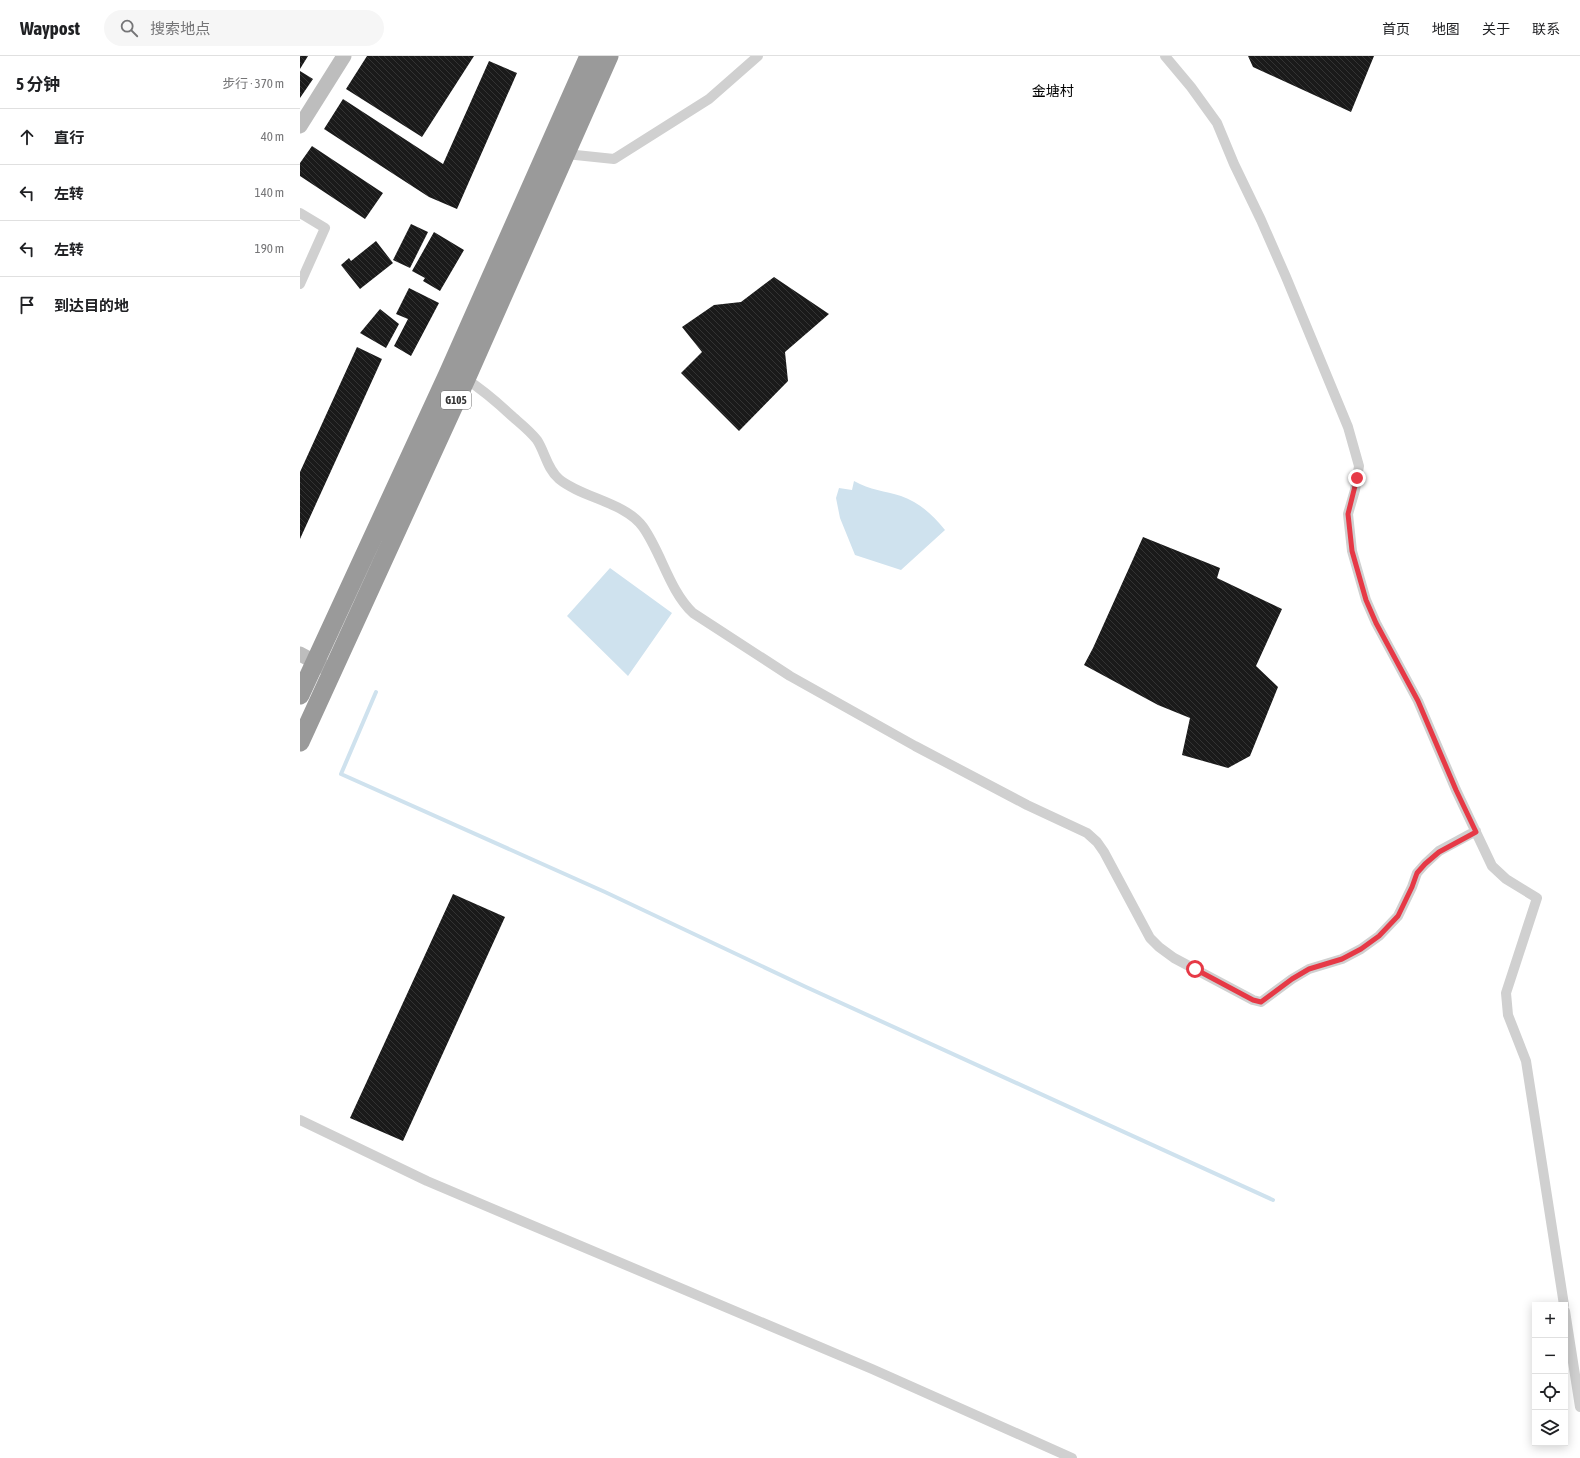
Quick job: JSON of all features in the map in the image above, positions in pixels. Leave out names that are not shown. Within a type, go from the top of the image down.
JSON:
[{"type":"highway","name":"G105","points":[[300,695],[308,659],[448,374],[589,56]]},
{"type":"highway","name":"G105","points":[[300,742],[466,379],[609,56]]},
{"type":"street","points":[[300,126],[344,56]]},
{"type":"street","points":[[566,154],[614,159],[709,99],[758,56]]},
{"type":"street","points":[[1165,56],[1191,87],[1217,123],[1234,164],[1286,277],[1348,427],[1359,466],[1355,490],[1348,514],[1352,551],[1366,600],[1376,623],[1418,701],[1456,790],[1492,866],[1498,873],[1537,898],[1506,993],[1508,1015],[1526,1061],[1564,1302]]},
{"type":"street","points":[[300,213],[325,228],[300,284]]},
{"type":"street","points":[[466,379],[484,391],[528,430],[537,441],[551,470],[559,479],[623,511],[639,522],[650,539],[685,606],[693,613],[790,676],[915,746],[1027,805],[1087,833],[1097,842],[1104,852],[1150,938],[1174,958],[1253,1000],[1261,1002],[1292,979],[1309,969],[1342,959],[1361,949],[1379,936],[1398,916],[1417,873],[1425,864],[1439,852],[1476,832]]},
{"type":"street","points":[[308,659],[332,672]]},
{"type":"street","points":[[300,1120],[427,1181],[865,1366],[1072,1458]]},
{"type":"street","points":[[1568,1330],[1580,1407]]},
{"type":"water","points":[[854,481],[878,490],[901,496],[920,505],[936,519],[945,530],[901,570],[855,555],[840,518],[836,498],[839,488],[852,490]]},
{"type":"water","points":[[610,568],[672,613],[628,676],[567,616]]},
{"type":"building","points":[[300,56],[308,56],[300,69]]},
{"type":"building","points":[[367,56],[474,56],[422,137],[346,89]]},
{"type":"building","points":[[1248,56],[1374,56],[1351,112],[1253,67]]},
{"type":"building","points":[[489,61],[517,73],[457,209],[429,197],[324,129],[343,99],[443,164]]},
{"type":"building","points":[[300,71],[313,79],[300,98]]},
{"type":"building","points":[[312,146],[383,193],[365,219],[300,176],[300,163]]},
{"type":"building","points":[[411,224],[428,232],[410,268],[393,260]]},
{"type":"building","points":[[434,232],[464,250],[440,291],[423,281],[425,278],[412,271]]},
{"type":"building","points":[[376,241],[393,263],[360,289],[341,265],[349,258],[351,261]]},
{"type":"building","points":[[774,277],[829,314],[785,352],[788,381],[739,431],[681,373],[702,352],[682,327],[714,305],[741,302]]},
{"type":"building","points":[[409,288],[439,303],[411,356],[394,346],[408,319],[396,314]]},
{"type":"building","points":[[380,309],[399,324],[386,348],[360,333]]},
{"type":"building","points":[[357,347],[382,359],[300,539],[300,472]]},
{"type":"building","points":[[1143,537],[1220,568],[1217,578],[1282,609],[1256,666],[1278,687],[1250,756],[1228,768],[1182,755],[1190,718],[1158,705],[1084,665]]},
{"type":"building","points":[[453,894],[505,917],[403,1141],[350,1118]]},
{"type":"waterway","points":[[376,692],[341,774],[605,892],[806,987],[1273,1200]]},
{"type":"district","name":"金塘村","points":[[1053,91]]},
{"type":"route","points":[[1195,969],[1253,1000],[1261,1002],[1292,979],[1309,969],[1342,959],[1361,949],[1379,936],[1398,916],[1417,873],[1425,864],[1439,852],[1476,832],[1456,790],[1418,701],[1401,666],[1376,623],[1366,600],[1352,551],[1348,514],[1357,478]]}]
